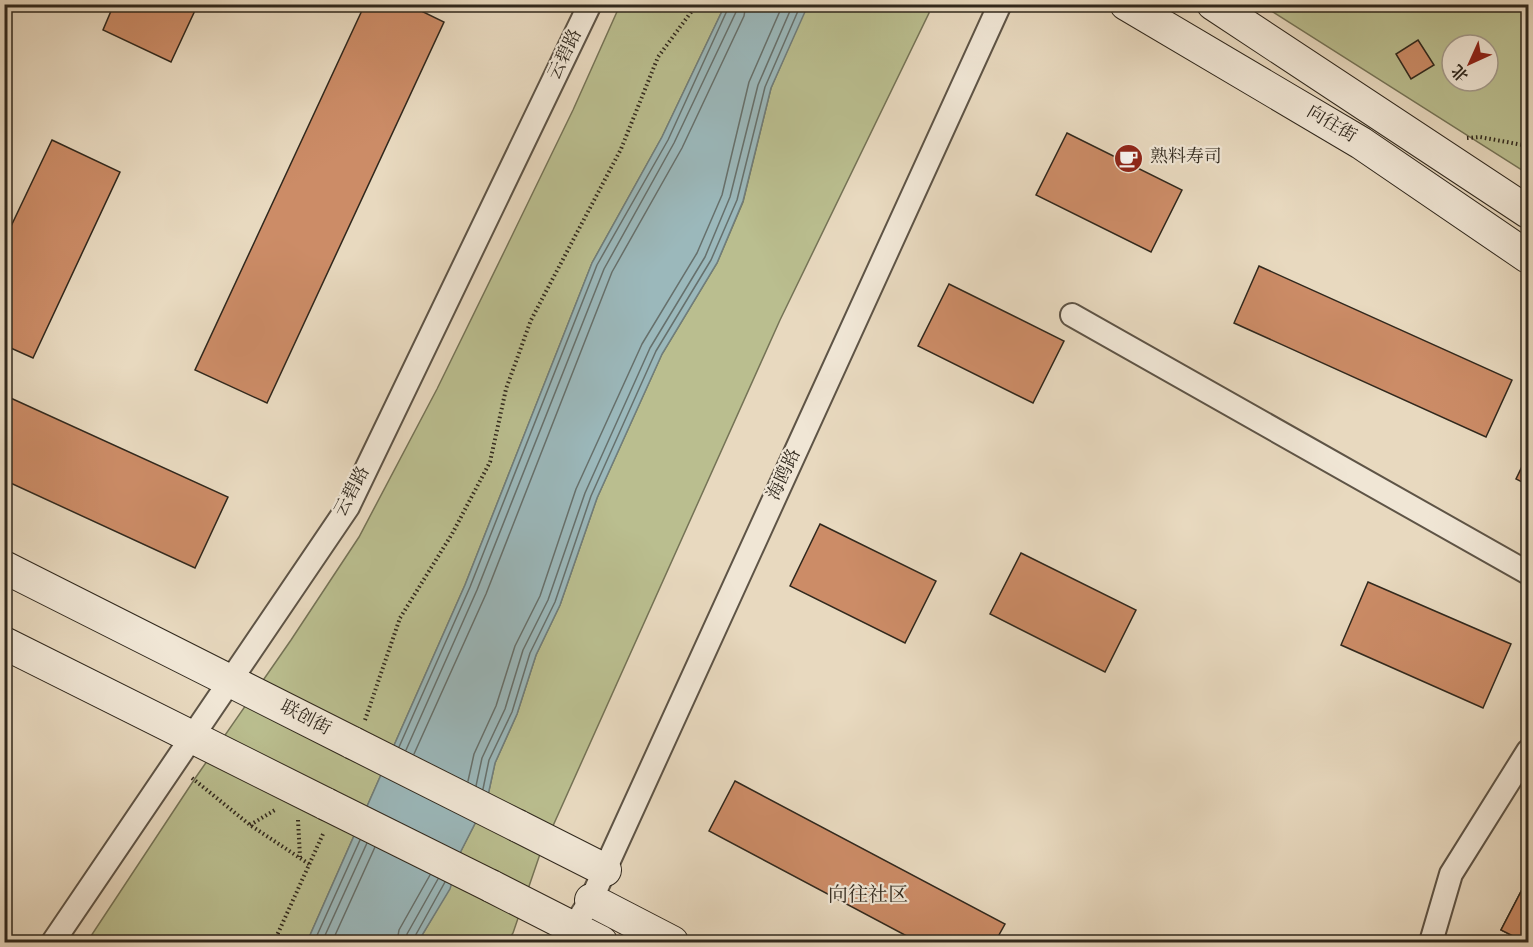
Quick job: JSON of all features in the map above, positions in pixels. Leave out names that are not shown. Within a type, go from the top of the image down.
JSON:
[{"type":"street","name":"云碧路","points":[[53,942],[348,507],[590,4]]},
{"type":"street","name":"海鸥路","points":[[569,935],[591,900],[605,870],[1000,4]]},
{"type":"street","name":"向往街","points":[[1126,4],[1361,143],[1528,257]]},
{"type":"street","name":"向往街","points":[[1214,4],[1528,212]]},
{"type":"street","points":[[1072,315],[1528,573]]},
{"type":"street","name":"联创街","points":[[4,567],[230,681],[359,734],[518,826],[605,870]]},
{"type":"street","points":[[4,643],[192,737],[325,818],[491,886],[569,935],[601,942]]},
{"type":"street","points":[[1431,942],[1451,874],[1528,751]]},
{"type":"street","points":[[591,900],[672,942]]},
{"type":"path","points":[[359,734],[400,618],[452,534],[490,462],[506,389],[531,320],[621,148],[658,57],[697,4]]},
{"type":"path","points":[[1480,137],[1528,146]]},
{"type":"path","points":[[174,764],[250,825],[309,864]]},
{"type":"path","points":[[250,825],[276,808]]},
{"type":"path","points":[[298,818],[300,858]]},
{"type":"path","points":[[274,942],[309,864],[325,818]]},
{"type":"green space","points":[[620,5],[725,5],[662,137],[592,263],[465,585],[307,942],[87,942],[359,537],[437,389],[573,110]]},
{"type":"green space","points":[[807,5],[929,5],[929,13],[780,320],[539,857],[513,933],[507,942],[418,942],[449,889],[461,851],[487,800],[495,763],[517,714],[536,655],[560,605],[597,498],[662,354],[717,263],[743,202],[771,88]]},
{"type":"green space","points":[[1262,5],[1528,5],[1528,174]]},
{"type":"water","points":[[725,5],[808,5],[771,88],[743,201],[717,263],[662,354],[597,498],[560,605],[536,655],[517,714],[495,763],[487,800],[461,851],[450,889],[418,942],[307,942],[465,585],[592,263],[662,137]]},
{"type":"building","points":[[114,4],[198,4],[171,62],[103,30]]},
{"type":"building","points":[[365,4],[407,4],[444,22],[267,403],[195,370]]},
{"type":"building","points":[[1418,40],[1434,65],[1411,79],[1396,54]]},
{"type":"building","points":[[1067,133],[1182,190],[1151,252],[1036,195]]},
{"type":"building","points":[[52,140],[120,172],[33,358],[4,345],[4,241]]},
{"type":"building","points":[[1259,266],[1512,380],[1486,437],[1234,323]]},
{"type":"building","points":[[949,284],[1064,341],[1033,403],[918,346]]},
{"type":"building","points":[[4,395],[228,497],[195,568],[4,480]]},
{"type":"building","points":[[1528,454],[1528,485],[1516,479]]},
{"type":"building","points":[[820,524],[936,581],[905,643],[790,586]]},
{"type":"building","points":[[1021,553],[1136,610],[1105,672],[990,614]]},
{"type":"building","points":[[1368,582],[1511,644],[1483,708],[1341,645]]},
{"type":"building","points":[[735,781],[1005,924],[995,942],[918,942],[709,831]]},
{"type":"building","points":[[1528,878],[1528,942],[1525,942],[1501,930]]},
{"type":"building","points":[[1528,878],[1528,942],[1525,942],[1501,930]]},
{"type":"place","name":"熟料寿司","points":[[1129,158]]},
{"type":"district","name":"向往社区","points":[[868,896]]}]
